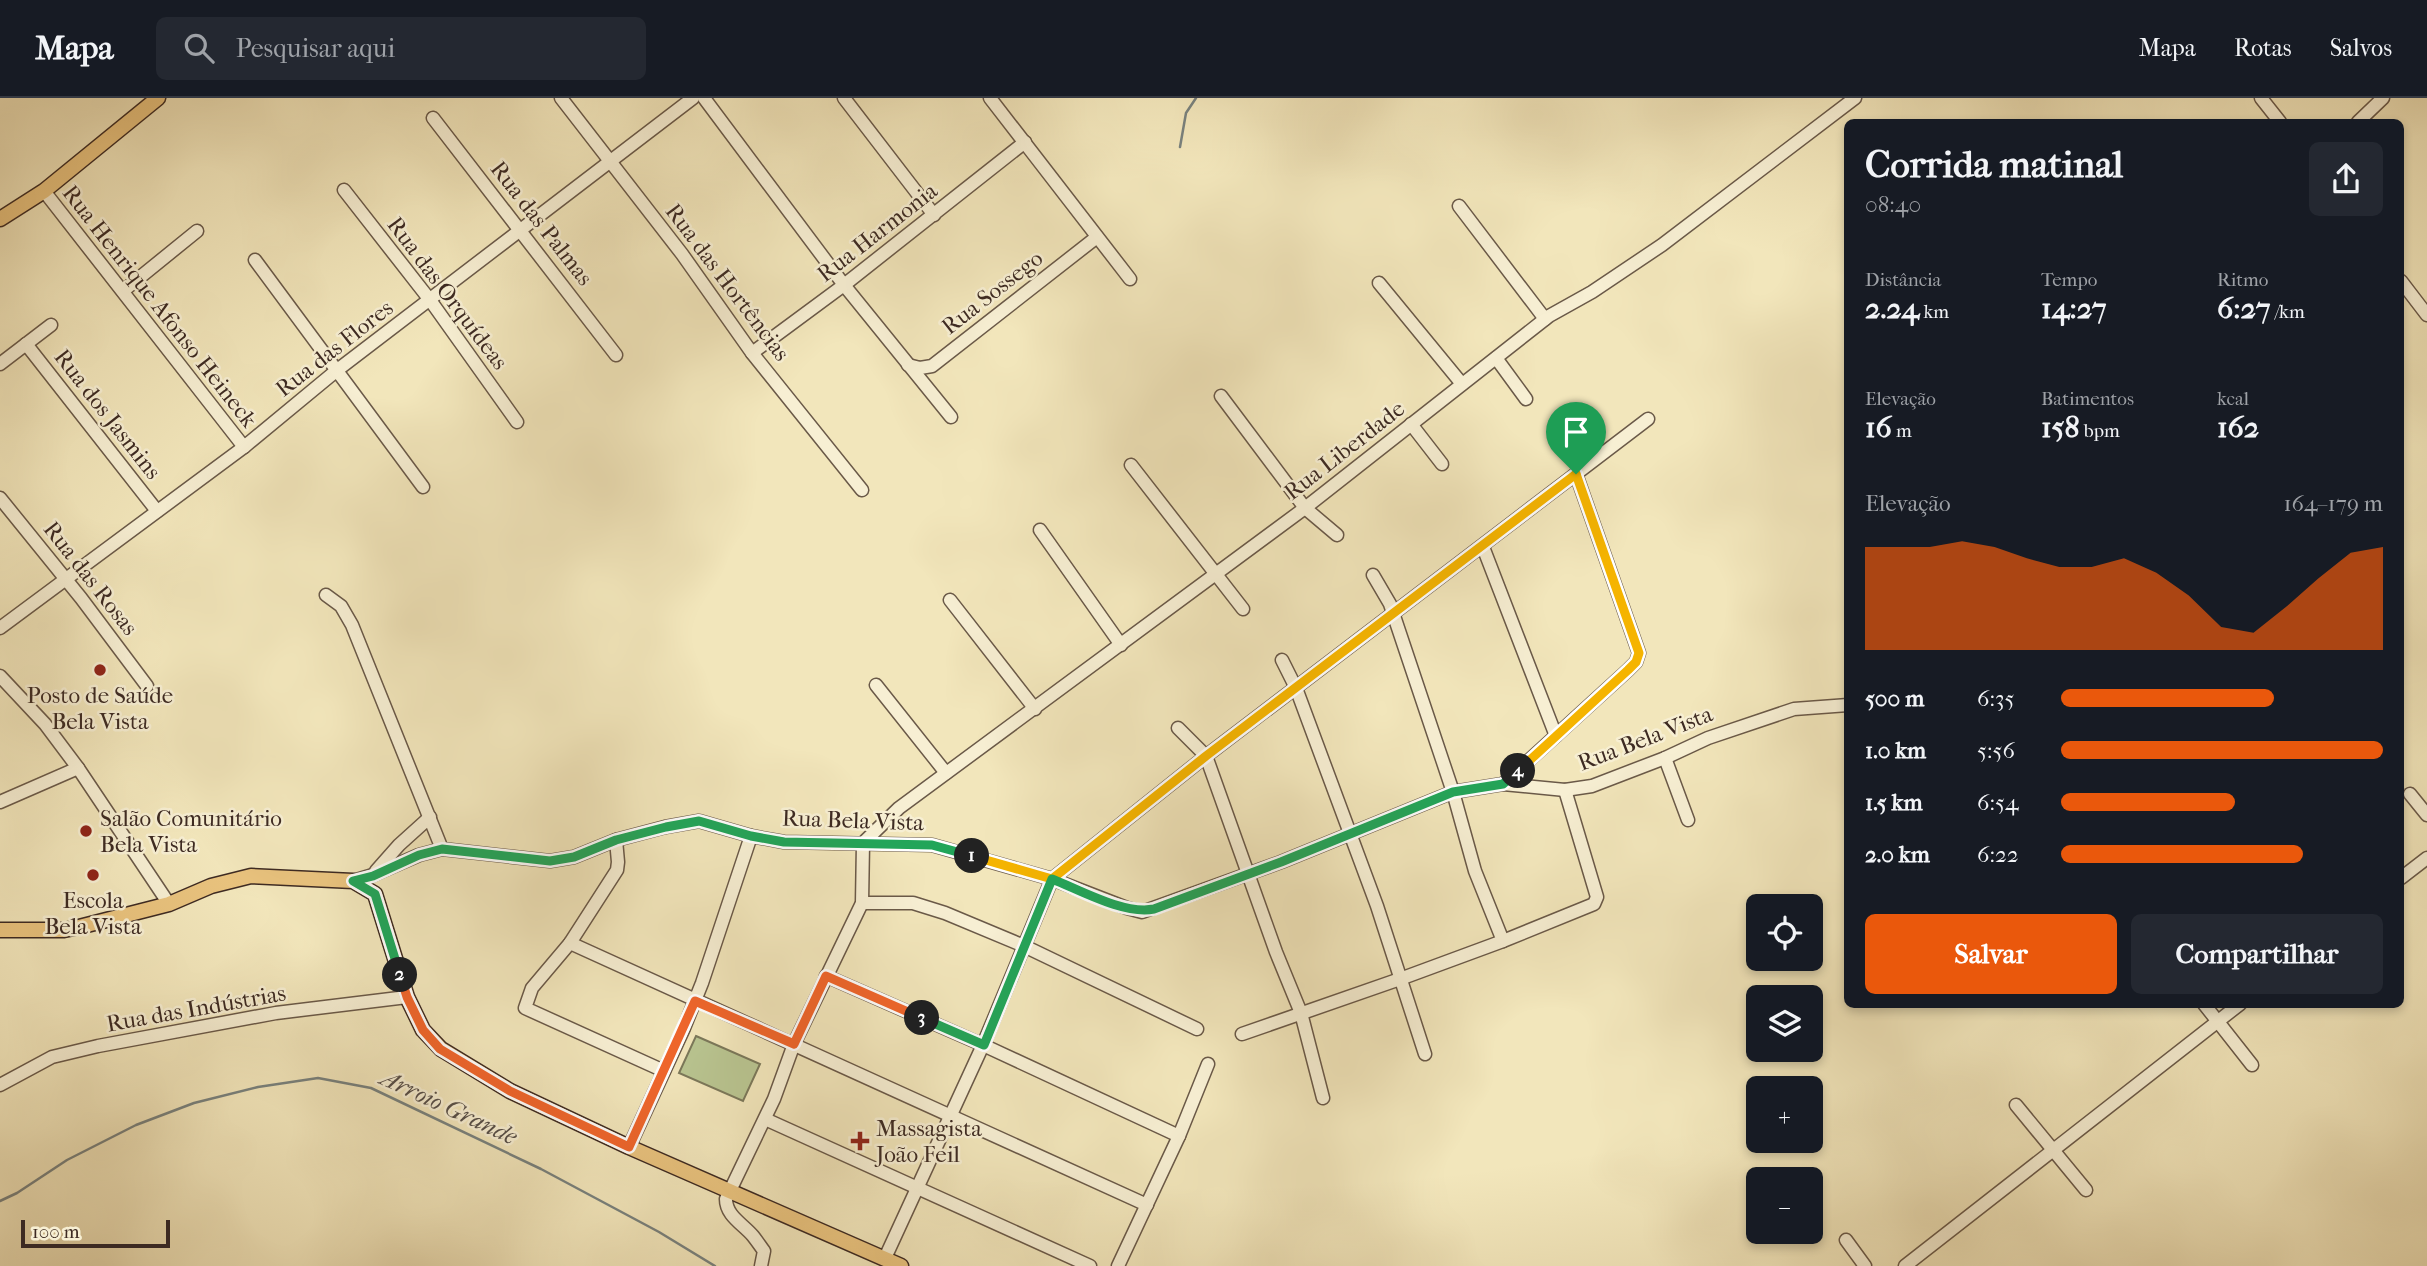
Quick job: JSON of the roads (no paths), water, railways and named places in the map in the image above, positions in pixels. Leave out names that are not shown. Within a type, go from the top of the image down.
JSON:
[{"type":"main road","points":[[1,217],[44,191],[158,98]]},
{"type":"main road","name":"Rua Bela Vista","points":[[0,930],[79,927],[169,904],[211,886],[251,876],[353,881]]},
{"type":"main road","points":[[353,881],[375,894],[407,997],[423,1030],[440,1049],[510,1091],[629,1147],[901,1266]]},
{"type":"street","name":"Rua das Hortências","points":[[561,98],[682,254],[752,353],[862,490]]},
{"type":"street","name":"Rua das Flores","points":[[0,628],[244,447],[336,371],[693,98]]},
{"type":"street","points":[[704,98],[844,285],[951,417]]},
{"type":"street","points":[[845,98],[934,215]]},
{"type":"street","points":[[990,98],[1130,279]]},
{"type":"street","name":"Rua Liberdade","points":[[863,843],[900,808],[1305,508],[1545,319],[1662,246],[1855,98]]},
{"type":"street","points":[[2261,98],[2278,119]]},
{"type":"street","points":[[2361,119],[2383,98]]},
{"type":"street","name":"Rua das Palmas","points":[[433,118],[616,355]]},
{"type":"street","name":"Rua Harmonia","points":[[752,353],[844,285],[1025,142]]},
{"type":"street","name":"Rua das Orquídeas","points":[[344,190],[430,300],[517,422]]},
{"type":"street","name":"Rua Henrique Afonso Heineck","points":[[44,191],[244,447]]},
{"type":"street","points":[[1459,206],[1545,319]]},
{"type":"street","points":[[123,291],[197,232]]},
{"type":"street","name":"Rua Sossego","points":[[908,365],[920,368],[932,366],[1097,236]]},
{"type":"street","points":[[255,260],[423,487]]},
{"type":"street","points":[[1379,283],[1462,384]]},
{"type":"street","points":[[2404,285],[2427,315]]},
{"type":"street","points":[[0,365],[51,325]]},
{"type":"street","name":"Rua dos Jasmins","points":[[26,344],[158,511]]},
{"type":"street","points":[[1496,358],[1526,399]]},
{"type":"street","points":[[1221,396],[1305,508],[1337,535]]},
{"type":"street","points":[[885,1258],[984,1045],[1052,879],[1206,756],[1648,419]]},
{"type":"street","points":[[1411,424],[1442,464]]},
{"type":"street","points":[[1131,465],[1243,609]]},
{"type":"street","points":[[1503,784],[1628,670],[1636,662],[1639,653],[1576,474]]},
{"type":"street","name":"Rua das Rosas","points":[[0,498],[67,580],[147,686]]},
{"type":"street","points":[[1040,530],[1122,645]]},
{"type":"street","points":[[1483,547],[1556,736]]},
{"type":"street","points":[[1373,575],[1393,613],[1453,792],[1475,870],[1503,941]]},
{"type":"street","points":[[326,595],[341,606],[352,625],[442,849]]},
{"type":"street","points":[[950,600],[1035,709]]},
{"type":"street","points":[[1282,660],[1296,688],[1377,906],[1425,1054]]},
{"type":"street","points":[[0,676],[45,724],[78,768],[169,904]]},
{"type":"street","points":[[876,685],[946,773]]},
{"type":"street","name":"Rua Bela Vista","points":[[353,881],[373,876],[419,855],[442,849],[550,861],[574,857],[616,840],[699,821],[784,842],[932,845],[1052,879],[1142,912],[1248,874],[1453,792],[1503,784],[1565,790],[1592,786],[1708,738],[1794,709],[1844,705]]},
{"type":"street","points":[[1178,728],[1206,756],[1301,1013],[1323,1098]]},
{"type":"street","points":[[1665,758],[1688,820]]},
{"type":"street","points":[[0,802],[13,794],[78,768]]},
{"type":"street","points":[[1242,1034],[1503,941],[1594,904],[1597,897],[1565,790]]},
{"type":"street","points":[[2410,794],[2427,816]]},
{"type":"street","points":[[373,876],[399,845],[430,817]]},
{"type":"street","points":[[629,1147],[695,1001],[751,836]]},
{"type":"street","points":[[616,840],[617,870],[570,943],[545,970],[525,1008],[664,1071]]},
{"type":"street","points":[[762,1262],[764,1251],[726,1208],[726,1199],[765,1119],[794,1044],[862,902],[863,843]]},
{"type":"street","points":[[2404,876],[2427,858]]},
{"type":"street","points":[[862,902],[913,903],[945,913],[1024,946],[1197,1029]]},
{"type":"street","points":[[570,943],[1147,1205]]},
{"type":"street","points":[[826,976],[984,1045],[1179,1136]]},
{"type":"street","name":"Rua das Indústrias","points":[[0,1085],[52,1057],[98,1046],[276,1013],[407,997]]},
{"type":"street","points":[[2207,1008],[2252,1065]]},
{"type":"street","points":[[1905,1266],[2234,1008]]},
{"type":"street","points":[[1118,1266],[1179,1136],[1208,1064]]},
{"type":"street","points":[[2016,1105],[2086,1190]]},
{"type":"street","points":[[765,1119],[1090,1266]]},
{"type":"street","points":[[1846,1240],[1866,1266]]},
{"type":"waterway","points":[[1180,147],[1186,113],[1196,98]]},
{"type":"waterway","name":"Arroio Grande","points":[[0,1201],[67,1160],[136,1125],[194,1103],[258,1087],[318,1078],[371,1088],[541,1169],[659,1232],[715,1266]]},
{"type":"place","name":"Posto de Saúde Bela Vista","points":[[100,670]]},
{"type":"place","name":"Salão Comunitário Bela Vista","points":[[86,831]]},
{"type":"place","name":"Escola Bela Vista","points":[[93,875]]},
{"type":"place","name":"Massagista João Feil","points":[[860,1141]]}]
